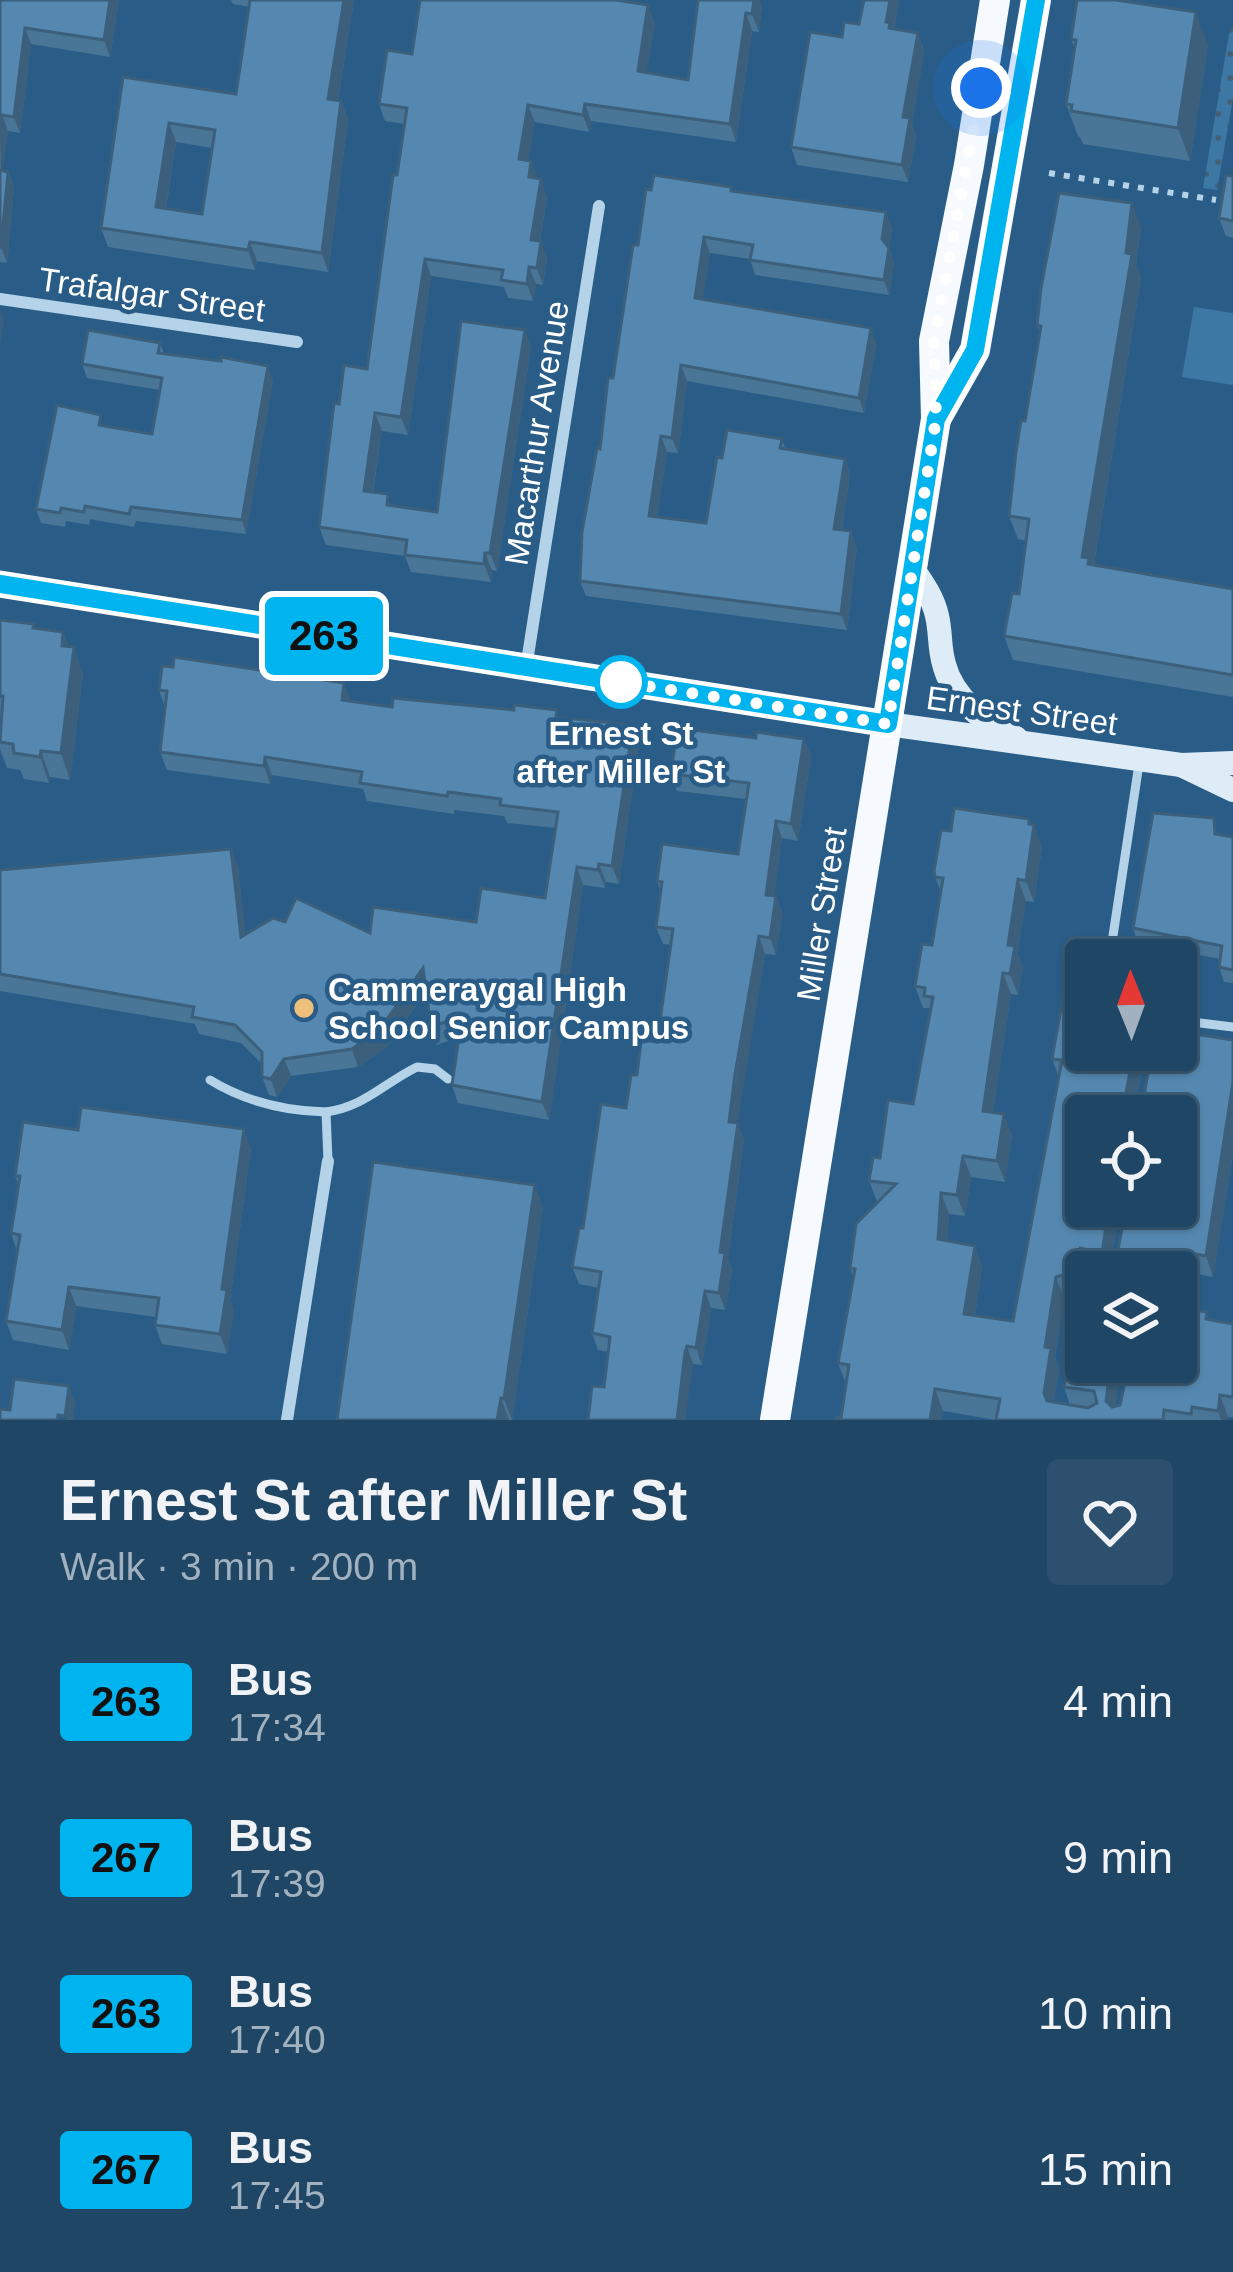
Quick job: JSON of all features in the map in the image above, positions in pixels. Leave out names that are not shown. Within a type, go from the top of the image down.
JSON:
[{"type":"main road","name":"Miller Street","points":[[776,1420],[936,419],[934,341],[995,0]]},
{"type":"main road","name":"Miller Street","points":[[936,419],[975,350],[1036,0]]},
{"type":"main road","points":[[910,565],[928,590],[938,616],[945,669],[953,686],[987,721],[1033,745]]},
{"type":"main road","name":"Ernest Street","points":[[888,724],[1181,765],[1233,763]]},
{"type":"main road","name":"Ernest Street","points":[[1181,765],[1233,790]]},
{"type":"street","name":"Macarthur Avenue","points":[[526,668],[598,206]]},
{"type":"street","name":"Trafalgar Street","points":[[0,299],[297,342]]},
{"type":"street","name":"Ernest Street","points":[[0,584],[888,724]]},
{"type":"street","points":[[287,1420],[328,1161]]},
{"type":"lane","points":[[1113,939],[1140,759]]},
{"type":"lane","points":[[1197,1023],[1233,1027]]},
{"type":"lane","points":[[209,1080],[272,1107],[326,1112],[348,1109],[373,1097],[417,1066],[435,1069],[448,1079]]},
{"type":"lane","points":[[326,1112],[328,1161]]},
{"type":"path","points":[[1049,173],[1216,200]]},
{"type":"shaded area","points":[[1230,28],[1233,98],[1217,190],[1203,188]]},
{"type":"shaded area","points":[[1194,307],[1233,313],[1233,385],[1182,377]]},
{"type":"building","points":[[0,0],[110,0],[104,40],[25,28],[14,117],[2,115],[0,128]]},
{"type":"building","points":[[250,0],[344,0],[328,99],[341,101],[322,253],[250,242],[248,250],[101,228],[123,77],[236,94]],"holes":[[[169,123],[215,130],[202,214],[156,207]]]},
{"type":"building","points":[[420,0],[616,0],[648,5],[638,71],[688,80],[698,0],[754,0],[752,14],[746,13],[730,124],[585,104],[583,115],[528,105],[519,159],[531,161],[529,177],[541,179],[531,240],[541,241],[537,268],[529,267],[527,284],[501,280],[503,270],[425,259],[401,417],[375,413],[364,491],[388,494],[387,505],[437,512],[461,321],[525,330],[490,553],[485,553],[484,564],[405,555],[407,540],[319,527],[334,403],[339,404],[344,365],[367,369],[393,175],[397,175],[407,108],[379,104],[387,50],[412,54]]},
{"type":"building","points":[[864,0],[890,0],[889,28],[918,33],[903,117],[910,118],[902,165],[791,147],[810,32],[842,37],[844,22],[859,24]]},
{"type":"building","points":[[1077,0],[1116,0],[1196,12],[1178,128],[1071,111],[1072,105],[1066,104]]},
{"type":"building","points":[[0,170],[8,172],[1,247],[0,247]]},
{"type":"building","points":[[654,175],[731,187],[731,191],[886,212],[882,239],[889,248],[884,280],[750,260],[753,245],[704,237],[695,298],[871,328],[859,398],[681,365],[672,438],[661,436],[649,516],[706,523],[717,457],[722,458],[727,430],[782,439],[780,448],[845,459],[834,529],[851,531],[841,614],[580,581],[582,532],[600,449],[608,378],[613,378],[633,245],[638,245],[646,189],[651,190]]},
{"type":"building","points":[[1226,175],[1233,176],[1233,221],[1219,218]]},
{"type":"building","points":[[1059,193],[1132,203],[1126,253],[1132,254],[1082,557],[1089,558],[1088,564],[1233,589],[1233,675],[1004,636],[1012,593],[1019,594],[1029,519],[1009,516],[1016,452],[1041,326],[1037,325],[1041,288]]},
{"type":"building","points":[[88,330],[160,343],[158,353],[268,366],[242,520],[131,507],[129,514],[85,506],[84,512],[36,509],[57,405],[101,415],[99,425],[152,434],[162,378],[82,364]]},
{"type":"building","points":[[0,620],[63,632],[62,646],[74,647],[61,753],[41,751],[40,757],[14,753],[13,744],[0,742]]},
{"type":"building","points":[[174,657],[344,683],[342,700],[392,707],[393,698],[514,710],[514,705],[557,710],[556,717],[633,725],[612,866],[577,867],[542,1102],[452,1085],[462,1016],[431,1027],[423,968],[380,1029],[352,1049],[284,1059],[271,1079],[262,1077],[262,1052],[235,1025],[192,1017],[194,1007],[0,974],[0,870],[231,849],[241,937],[273,918],[285,922],[296,898],[370,933],[373,907],[476,922],[481,888],[545,898],[558,812],[500,805],[501,799],[360,783],[362,772],[265,757],[264,766],[160,752],[167,691],[159,690],[162,666],[173,667]]},
{"type":"building","points":[[677,728],[804,739],[791,824],[776,821],[766,895],[776,896],[770,938],[759,936],[735,1074],[729,1122],[738,1123],[719,1293],[705,1291],[696,1348],[687,1346],[685,1352],[677,1420],[588,1420],[592,1386],[604,1387],[610,1337],[592,1333],[601,1272],[572,1267],[579,1228],[583,1228],[601,1104],[626,1108],[631,1075],[637,1075],[641,1040],[657,1042],[673,929],[656,927],[662,844],[738,854],[749,783],[671,774]]},
{"type":"building","points":[[954,808],[1029,819],[1034,825],[1026,881],[1018,879],[1008,945],[1015,946],[1010,974],[1003,973],[983,1111],[1004,1114],[997,1161],[963,1156],[957,1195],[941,1193],[938,1239],[975,1246],[964,1314],[1013,1321],[1062,1060],[1052,1059],[1065,997],[1065,1071],[1130,1071],[1127,1095],[1065,1095],[1065,1227],[1106,1227],[1102,1251],[1065,1251],[1065,1274],[1056,1277],[1045,1347],[1051,1348],[1044,1393],[1047,1401],[1088,1408],[1097,1403],[1094,1391],[1064,1387],[1065,1380],[1108,1383],[1106,1401],[1112,1407],[1120,1405],[1125,1383],[1197,1383],[1197,1311],[1207,1312],[1206,1319],[1233,1324],[1233,1397],[1220,1395],[1218,1411],[1164,1410],[1163,1420],[996,1420],[1000,1399],[935,1389],[930,1420],[836,1420],[841,1418],[849,1365],[838,1363],[855,1269],[850,1268],[856,1224],[896,1184],[869,1181],[873,1157],[880,1158],[888,1100],[913,1104],[933,997],[924,996],[925,988],[915,986],[922,944],[932,945],[943,878],[935,877],[934,871],[941,830],[951,831]]},
{"type":"building","points":[[1153,813],[1214,818],[1215,834],[1233,837],[1233,970],[1219,967],[1222,946],[1133,928]]},
{"type":"building","points":[[1197,1034],[1233,1040],[1233,1082],[1206,1256],[1197,1251],[1118,1251],[1122,1227],[1197,1227],[1197,1095],[1144,1095],[1148,1071],[1197,1071]]},
{"type":"building","points":[[81,1107],[244,1129],[220,1334],[155,1325],[159,1298],[69,1287],[62,1330],[6,1321],[20,1235],[11,1233],[23,1122],[78,1130]]},
{"type":"building","points":[[373,1162],[535,1185],[497,1420],[337,1420]]},
{"type":"building","points":[[14,1379],[69,1386],[65,1416],[0,1420],[0,1409],[10,1410]]},
{"type":"bus line","name":"263","points":[[0,584],[888,724],[936,419],[975,350],[1036,0]]},
{"type":"place","name":"Ernest St after Miller St","points":[[621,682]]},
{"type":"place","name":"Cammeraygal High School Senior Campus","points":[[304,1008]]},
{"type":"route","points":[[621,682],[614,681],[888,724],[936,419],[934,341],[981,88]]}]
